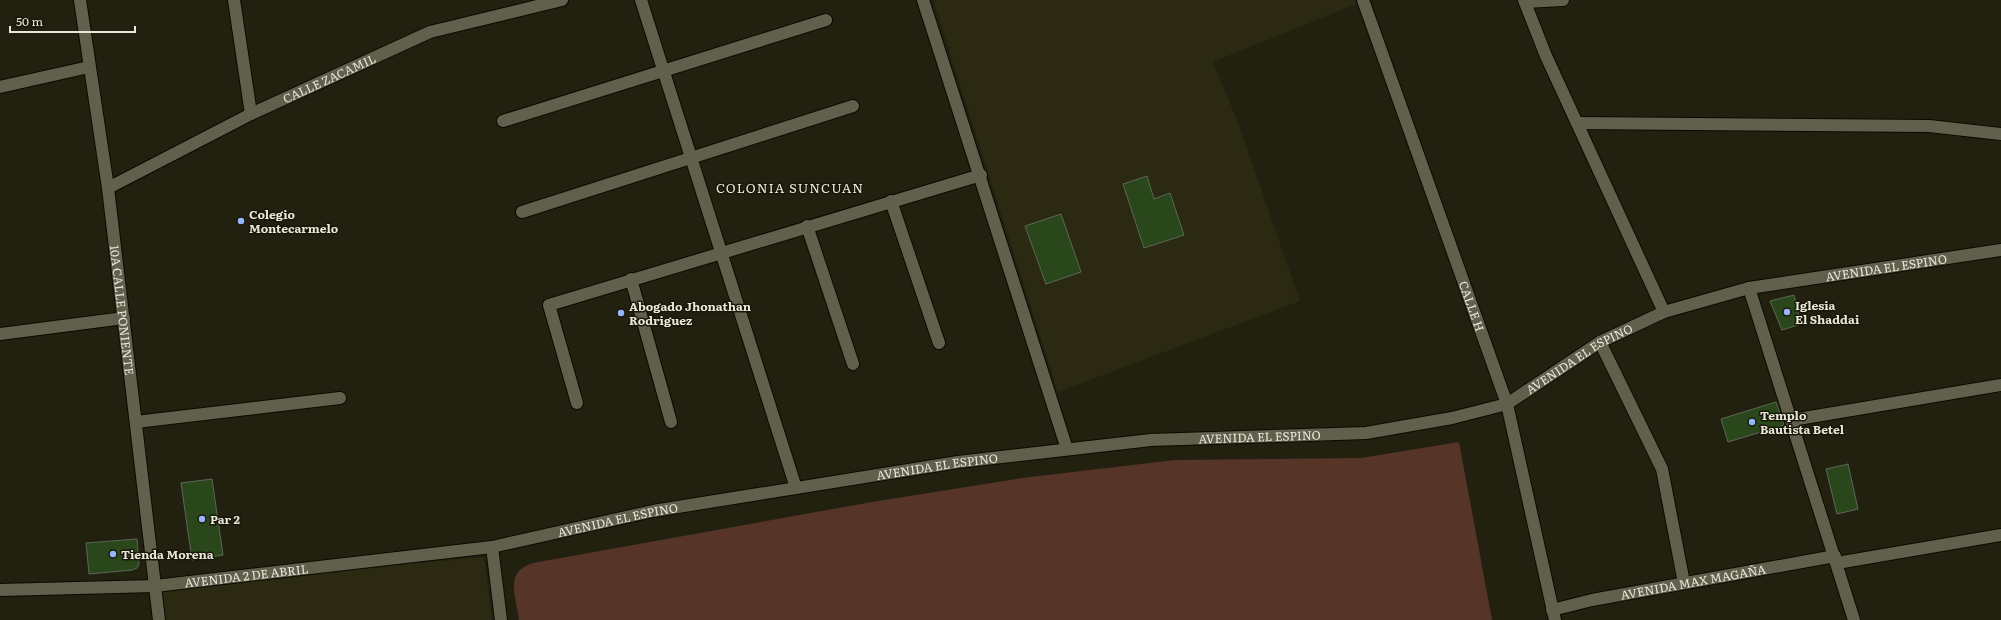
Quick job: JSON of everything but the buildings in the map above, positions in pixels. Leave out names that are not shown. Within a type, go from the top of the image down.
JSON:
[{"type":"street","name":"10A CALLE PONIENTE","points":[[80,0],[108,188],[159,620]]},
{"type":"street","points":[[234,0],[251,114]]},
{"type":"street","name":"CALLE ZACAMIL","points":[[108,188],[251,114],[430,32],[562,0]]},
{"type":"street","points":[[641,0],[796,488]]},
{"type":"street","points":[[924,0],[981,174],[1067,449]]},
{"type":"street","name":"CALLE H","points":[[1363,0],[1507,404],[1553,615]]},
{"type":"street","points":[[1563,0],[1525,1],[1546,56],[1664,312]]},
{"type":"street","points":[[503,121],[826,20]]},
{"type":"street","points":[[0,87],[90,68]]},
{"type":"street","points":[[522,212],[853,106]]},
{"type":"street","points":[[1577,124],[1929,126],[2001,134]]},
{"type":"street","points":[[577,403],[549,305],[981,174]]},
{"type":"street","points":[[891,201],[939,343]]},
{"type":"street","points":[[807,226],[853,364]]},
{"type":"street","name":"AVENIDA EL ESPINO","points":[[492,547],[653,511],[958,462],[1151,440],[1366,433],[1452,418],[1507,404],[1600,342],[1664,312],[1749,288],[2001,250]]},
{"type":"street","points":[[631,279],[671,422]]},
{"type":"street","points":[[1749,288],[1836,559],[1854,620]]},
{"type":"street","points":[[0,334],[124,318]]},
{"type":"street","points":[[1600,342],[1662,470],[1684,583]]},
{"type":"street","points":[[1792,420],[2001,385]]},
{"type":"street","points":[[136,422],[340,398]]},
{"type":"street","name":"AVENIDA MAX MAGAÑA","points":[[1553,615],[1684,583],[2001,535]]},
{"type":"street","points":[[492,547],[501,620]]},
{"type":"street","name":"AVENIDA 2 DE ABRIL","points":[[0,590],[155,586],[492,547]]},
{"type":"shaded area","points":[[933,0],[1355,0],[1356,4],[1213,62],[1237,120],[1300,301],[1058,392]]},
{"type":"shaded area","points":[[1459,442],[1492,620],[519,620],[514,593],[515,578],[518,572],[524,567],[533,563],[872,502],[1022,478],[1175,460],[1361,458]]},
{"type":"shaded area","points":[[484,557],[492,620],[162,620],[155,587]]},
{"type":"place","name":"Colegio Montecarmelo","points":[[241,221]]},
{"type":"place","name":"Iglesia El Shaddai","points":[[1787,312]]},
{"type":"place","name":"Abogado Jhonathan Rodriguez","points":[[621,313]]},
{"type":"place","name":"Templo Bautista Betel","points":[[1752,422]]},
{"type":"place","name":"Par 2","points":[[202,519]]},
{"type":"place","name":"Tienda Morena","points":[[113,554]]},
{"type":"district","name":"COLONIA SUNCUAN","points":[[790,187]]}]
